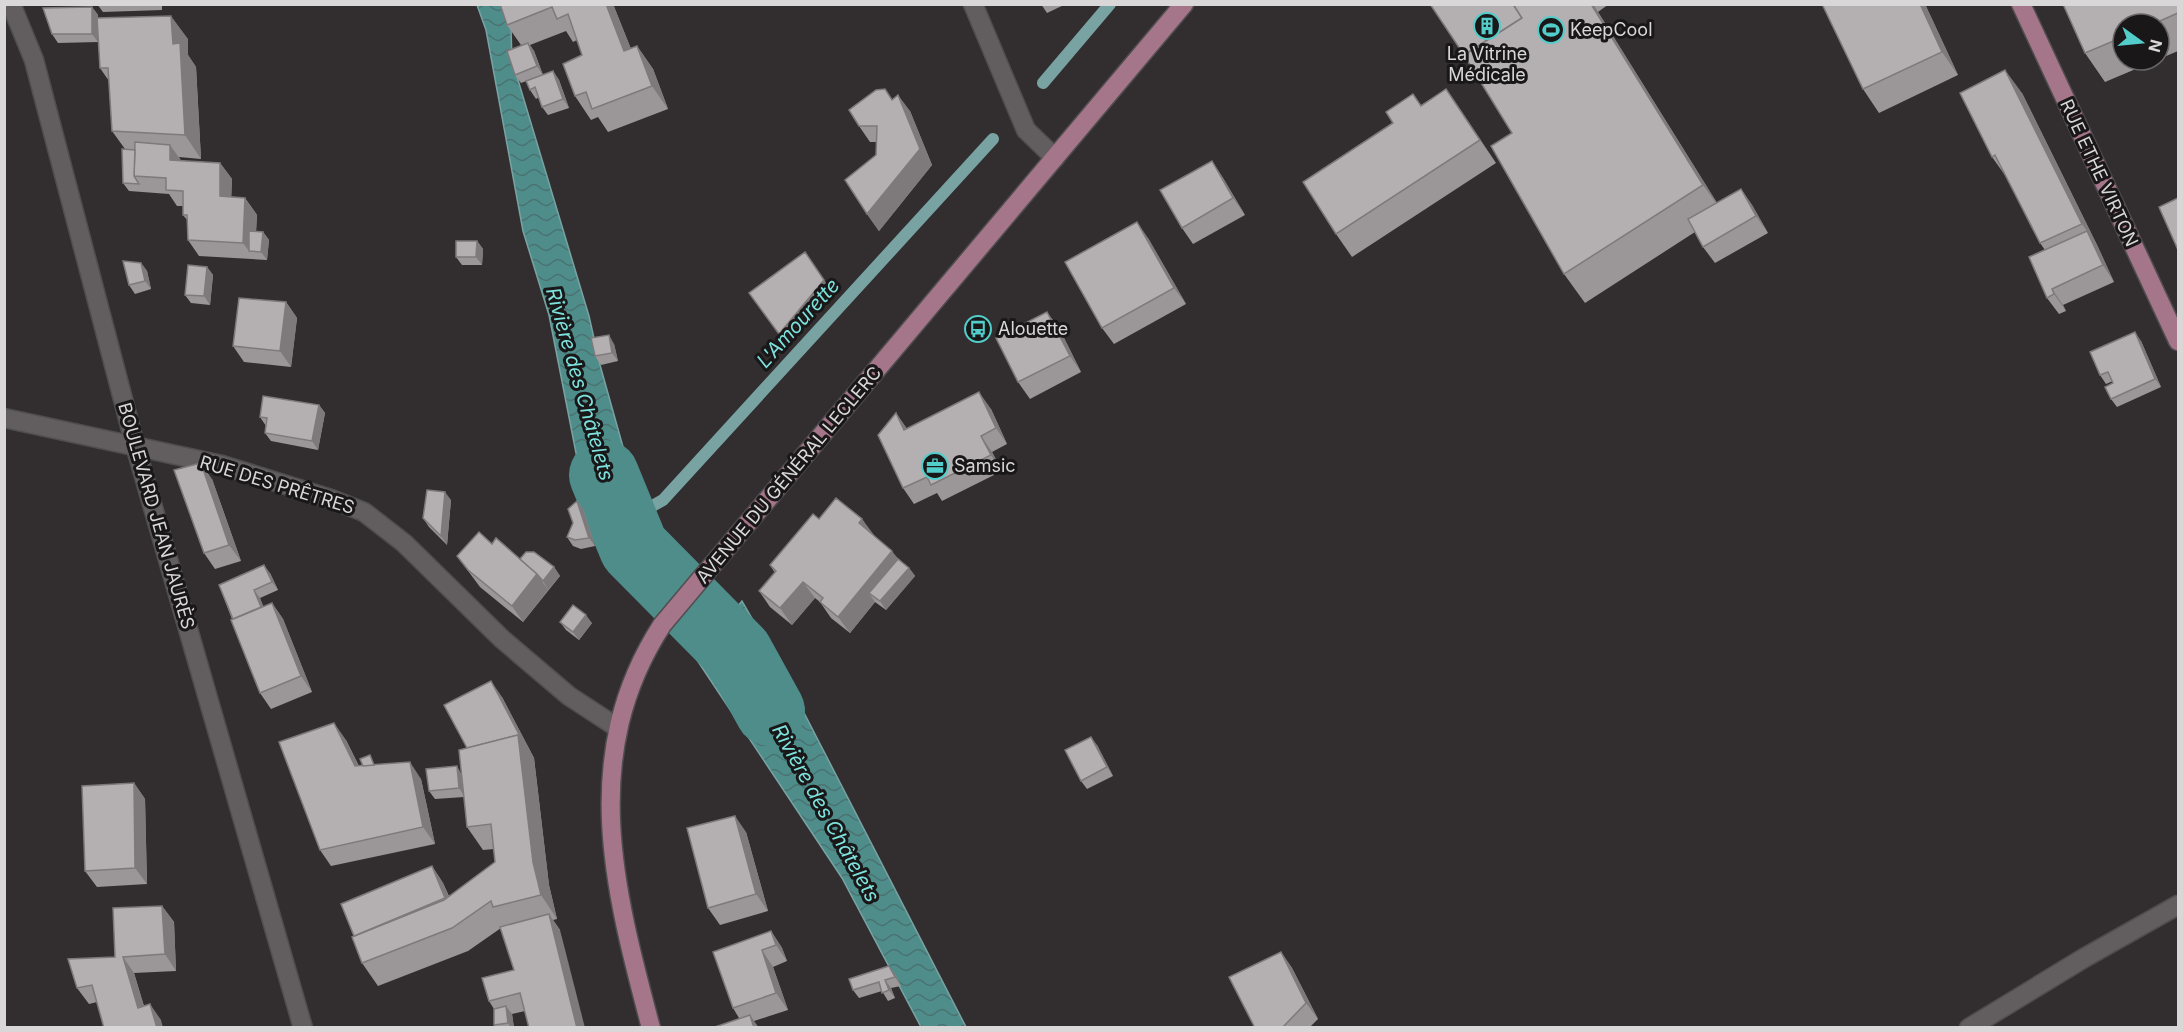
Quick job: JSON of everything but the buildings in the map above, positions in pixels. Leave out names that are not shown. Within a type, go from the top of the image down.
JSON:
[{"type":"main road","name":"AVENUE DU GÉNÉRAL LECLERC","points":[[651,1028],[625,927],[610,813],[611,764],[618,728],[634,675],[662,625],[1184,4]]},
{"type":"main road","name":"RUE ETHE VIRTON","points":[[2021,4],[2178,341]]},
{"type":"street","name":"BOULEVARD JEAN JAURÈS","points":[[11,4],[34,60],[135,445],[303,1028]]},
{"type":"street","points":[[973,4],[1026,130],[1055,158]]},
{"type":"street","name":"RUE DES PRÊTRES","points":[[4,418],[222,465],[331,499],[364,512],[405,543],[502,639],[569,696],[618,728]]},
{"type":"street","points":[[1969,1028],[2084,958],[2178,905]]},
{"type":"water","points":[[477,5],[504,5],[511,29],[512,60],[589,316],[625,454],[640,495],[653,511],[652,519],[669,535],[628,585],[597,543],[587,509],[549,315],[523,231],[486,30]]},
{"type":"water","points":[[742,601],[784,674],[966,1027],[921,1027],[842,878],[695,657]]},
{"type":"waterway","name":"L'Amourette","points":[[1043,83],[1110,4]]},
{"type":"waterway","name":"L'Amourette","points":[[638,514],[663,500],[993,139]]},
{"type":"waterway","name":"Rivière des Châtelets","points":[[604,475],[634,548],[738,653],[770,711]]},
{"type":"place","name":"La Vitrine Médicale","points":[[1487,26]]},
{"type":"place","name":"KeepCool","points":[[1551,30]]},
{"type":"place","name":"Alouette","points":[[978,329]]},
{"type":"place","name":"Samsic","points":[[935,466]]}]
